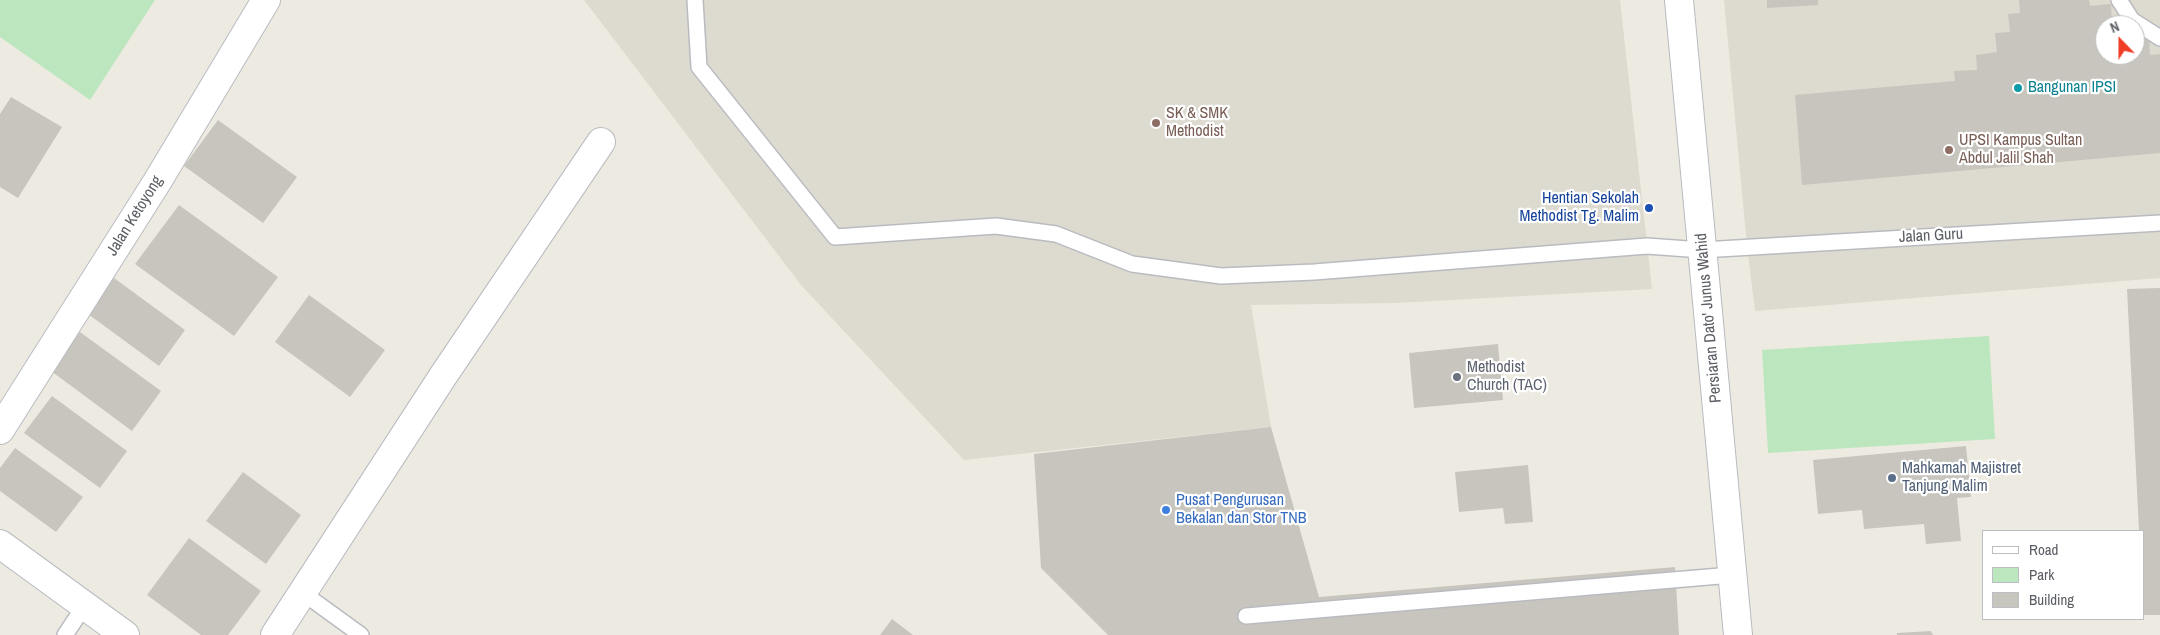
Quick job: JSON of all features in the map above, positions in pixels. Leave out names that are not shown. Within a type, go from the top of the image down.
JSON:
[{"type":"street","name":"Jalan Ketoyong","points":[[0,430],[156,182],[266,0]]},
{"type":"street","name":"Persiaran Dato' Junus Wahid","points":[[1679,0],[1738,635]]},
{"type":"street","points":[[275,635],[438,384],[601,142]]},
{"type":"street","points":[[0,544],[125,635]]},
{"type":"lane","name":"Jalan Guru","points":[[695,0],[699,67],[835,237],[996,226],[1056,234],[1132,264],[1221,276],[1314,272],[1647,246],[1702,250],[2160,223]]},
{"type":"lane","points":[[2119,0],[2132,20],[2160,38]]},
{"type":"lane","points":[[1246,616],[1732,575]]},
{"type":"lane","points":[[303,593],[361,635]]},
{"type":"lane","points":[[66,635],[85,605]]},
{"type":"shaded area","name":"SK & SMK Methodist","points":[[584,0],[1620,0],[1652,289],[1396,303],[1251,305],[1271,427],[964,460],[801,285]]},
{"type":"shaded area","name":"UPSI Kampus Sultan Abdul Jalil Shah","points":[[1724,0],[2160,0],[2160,278],[1755,311],[1747,246]]},
{"type":"green space","points":[[0,0],[155,0],[90,100],[0,37]]},
{"type":"green space","points":[[1989,336],[1995,439],[1768,453],[1762,350]]},
{"type":"building","points":[[1767,0],[1818,0],[1818,5],[1767,8]]},
{"type":"building","name":"Bangunan IPSI","points":[[2019,0],[2089,0],[2090,6],[2111,4],[2112,15],[2095,15],[2095,65],[2145,65],[2145,37],[2149,37],[2150,55],[2160,54],[2160,153],[1802,185],[1795,95],[1955,81],[1954,71],[1977,70],[1976,55],[1997,52],[1995,33],[2010,32],[2008,14],[2020,13]]},
{"type":"building","points":[[11,97],[62,127],[18,198],[0,187],[0,114]]},
{"type":"building","points":[[218,120],[297,177],[263,223],[184,166]]},
{"type":"building","points":[[179,205],[278,277],[234,336],[135,264]]},
{"type":"building","points":[[114,278],[185,330],[159,366],[88,314]]},
{"type":"building","points":[[2160,288],[2160,615],[2145,615],[2145,530],[2139,530],[2127,289]]},
{"type":"building","points":[[309,295],[385,350],[350,397],[275,342]]},
{"type":"building","points":[[80,332],[161,391],[132,431],[51,371]]},
{"type":"building","name":"Methodist Church (TAC)","points":[[1498,344],[1503,400],[1414,408],[1409,353]]},
{"type":"building","points":[[52,396],[127,451],[100,488],[24,433]]},
{"type":"building","name":"Pusat Pengurusan Bekalan dan Stor TNB","points":[[1271,427],[1319,597],[1675,567],[1679,635],[1108,635],[1041,568],[1034,454]]},
{"type":"building","name":"Mahkamah Majistret Tanjung Malim","points":[[1966,446],[1971,497],[1957,498],[1961,541],[1926,544],[1924,524],[1864,529],[1862,510],[1818,514],[1813,460]]},
{"type":"building","points":[[15,448],[83,497],[56,532],[0,491],[0,468]]},
{"type":"building","points":[[1528,465],[1533,522],[1505,524],[1503,508],[1459,512],[1455,472]]},
{"type":"building","points":[[243,472],[301,515],[266,564],[206,521]]},
{"type":"building","points":[[189,538],[261,591],[228,635],[201,635],[147,595]]},
{"type":"building","points":[[892,619],[913,635],[880,635]]},
{"type":"building","points":[[1931,631],[1933,635],[1897,635],[1897,633]]},
{"type":"place","name":"Bangunan IPSI","points":[[2018,88]]},
{"type":"place","name":"SK & SMK Methodist","points":[[1156,123]]},
{"type":"place","name":"UPSI Kampus Sultan Abdul Jalil Shah","points":[[1949,150]]},
{"type":"place","name":"Hentian Sekolah Methodist Tg. Malim","points":[[1649,208]]},
{"type":"place","name":"Methodist Church (TAC)","points":[[1457,377]]},
{"type":"place","name":"Mahkamah Majistret Tanjung Malim","points":[[1892,478]]},
{"type":"place","name":"Pusat Pengurusan Bekalan dan Stor TNB","points":[[1166,510]]}]
